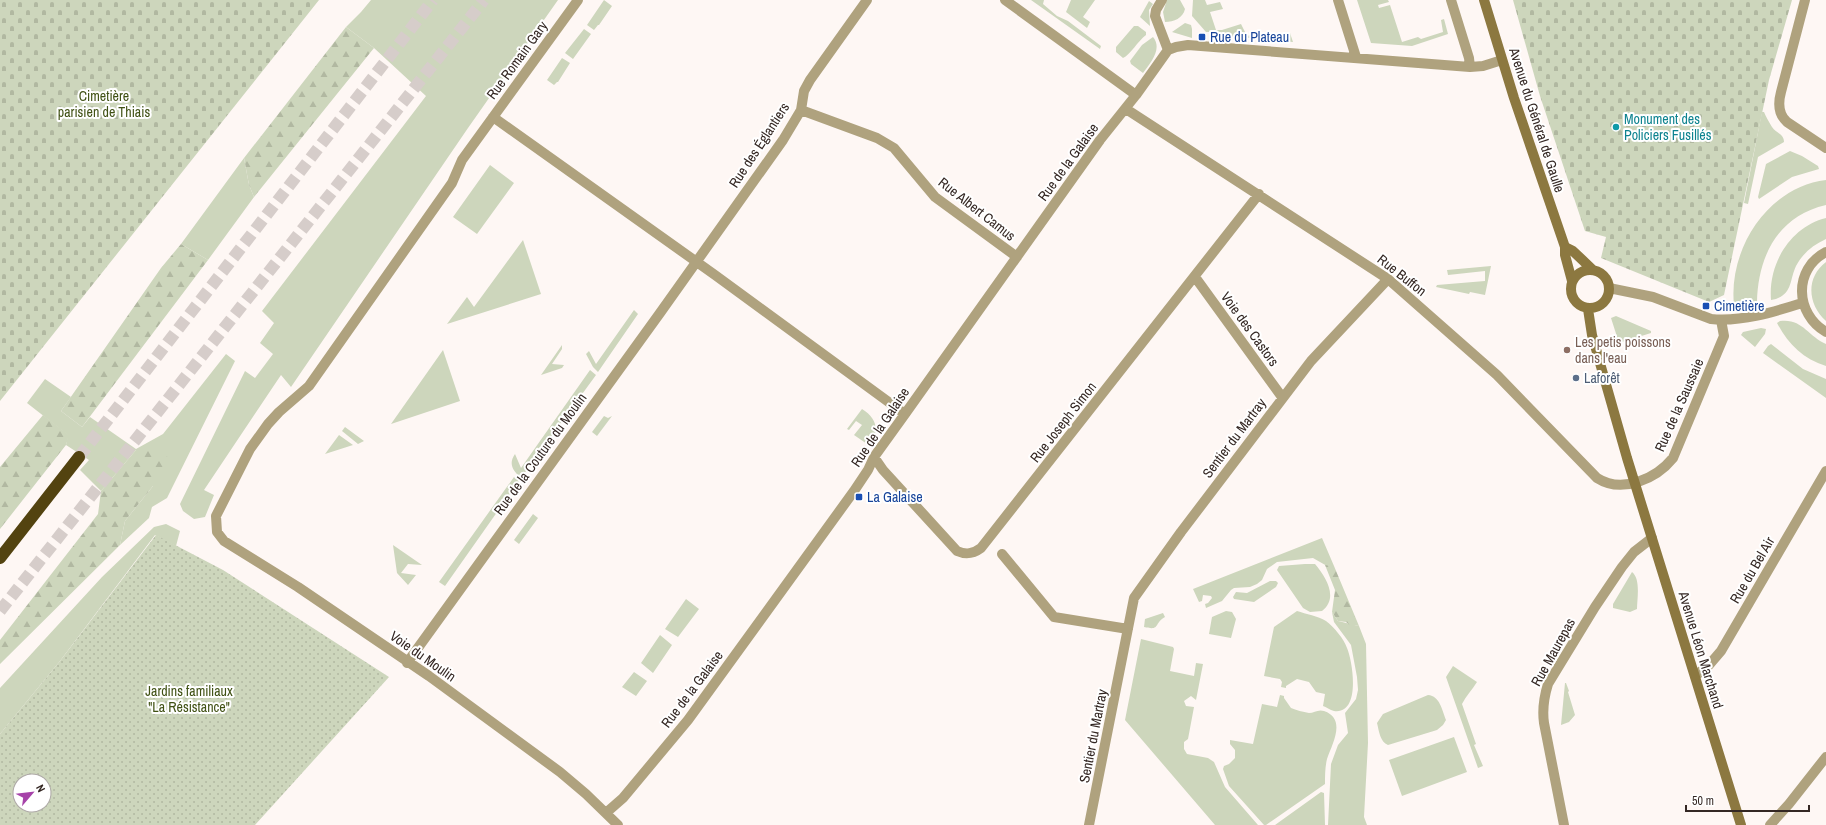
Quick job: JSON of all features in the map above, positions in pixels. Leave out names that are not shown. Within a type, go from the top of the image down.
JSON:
[{"type":"highway","points":[[0,558],[79,457]]},
{"type":"main road","name":"Avenue du Général de Gaulle","points":[[1484,0],[1502,60],[1557,227],[1566,247],[1565,255],[1572,281]]},
{"type":"main road","name":"Avenue du Général de Gaulle","points":[[1566,247],[1573,251],[1593,270]]},
{"type":"main road","points":[[1593,270],[1604,276],[1610,288],[1609,294],[1603,304],[1599,307],[1588,309],[1577,304],[1573,299],[1571,293],[1572,281],[1580,272],[1593,270]]},
{"type":"main road","name":"Avenue Léon Marchand","points":[[1588,309],[1592,335],[1635,482],[1741,825]]},
{"type":"street","name":"Rue Romain Gary","points":[[217,532],[215,524],[218,511],[258,437],[279,412],[309,386],[452,184],[462,160],[578,0]]},
{"type":"street","name":"Rue des Églantiers","points":[[696,262],[783,140],[801,110],[804,91],[810,80],[867,0]]},
{"type":"street","points":[[1005,0],[1136,95]]},
{"type":"street","points":[[1162,0],[1156,16],[1168,50],[1176,46],[1188,45],[1470,67],[1483,66],[1502,60]]},
{"type":"street","points":[[1338,0],[1356,57]]},
{"type":"street","points":[[1451,0],[1465,44],[1470,67]]},
{"type":"street","points":[[1805,0],[1780,95],[1779,106],[1782,116],[1786,122],[1826,148]]},
{"type":"street","name":"Rue de la Galaise","points":[[607,812],[623,798],[688,720],[854,492],[868,470],[874,457],[1100,140],[1126,109],[1168,50]]},
{"type":"street","name":"Rue Buffon","points":[[1126,109],[1260,194],[1388,279],[1498,375],[1597,478],[1614,485],[1635,482]]},
{"type":"street","name":"Rue Albert Camus","points":[[801,110],[877,138],[888,144],[900,154],[935,197],[1017,257]]},
{"type":"street","points":[[493,117],[905,414]]},
{"type":"street","name":"Rue Joseph Simon","points":[[874,457],[883,470],[957,551],[969,554],[975,553],[981,548],[1009,513],[1260,194]]},
{"type":"street","points":[[1826,252],[1809,266],[1803,279],[1801,294],[1802,303],[1813,322],[1826,332]]},
{"type":"street","name":"Rue de la Couture du Moulin","points":[[407,663],[696,262]]},
{"type":"street","name":"Voie des Castors","points":[[1195,278],[1282,397]]},
{"type":"street","name":"Sentier du Martray","points":[[1090,825],[1134,598],[1181,532],[1282,397],[1311,361],[1388,279]]},
{"type":"street","points":[[1610,288],[1653,297],[1711,319],[1721,320],[1752,315],[1802,303]]},
{"type":"street","name":"Rue de la Saussaie","points":[[1635,482],[1661,472],[1673,458],[1724,336],[1721,320]]},
{"type":"street","name":"Rue du Bel Air","points":[[1695,676],[1721,651],[1826,471]]},
{"type":"street","name":"Voie du Moulin","points":[[217,532],[224,541],[298,587],[407,663],[429,676],[560,772],[607,812],[618,825]]},
{"type":"street","name":"Rue Maurepas","points":[[1564,825],[1542,712],[1548,684],[1595,607],[1626,561],[1634,552],[1652,538]]},
{"type":"street","points":[[1002,554],[1054,617],[1128,629]]},
{"type":"street","points":[[1770,825],[1789,804],[1826,757]]},
{"type":"green space","name":"Cimetière parisien de Thiais","points":[[0,0],[319,0],[0,401]]},
{"type":"green space","points":[[371,0],[558,0],[468,128],[291,387],[281,375],[204,490],[214,495],[205,517],[194,519],[183,511],[180,504],[245,371],[255,378],[273,354],[260,343],[274,323],[262,311],[426,96],[374,48],[346,27]]},
{"type":"green space","points":[[604,0],[612,6],[594,30],[587,25]]},
{"type":"green space","points":[[1031,0],[1044,0],[1043,4],[1057,16],[1068,21],[1101,46],[1100,49]]},
{"type":"green space","points":[[1071,0],[1095,0],[1083,17],[1090,22],[1087,28],[1066,12]]},
{"type":"green space","points":[[1167,0],[1180,0],[1185,9],[1178,19],[1165,22],[1163,12]]},
{"type":"green space","points":[[1193,0],[1205,0],[1207,5],[1220,2],[1223,9],[1210,12],[1216,30],[1222,30],[1241,24],[1247,36],[1259,33],[1261,38],[1269,39],[1290,33],[1293,42],[1215,35],[1212,32],[1206,32],[1192,16]]},
{"type":"green space","points":[[1357,0],[1388,0],[1389,2],[1378,5],[1379,8],[1390,5],[1402,42],[1418,37],[1421,39],[1443,32],[1441,20],[1444,19],[1448,34],[1412,46],[1371,43]]},
{"type":"green space","points":[[1513,0],[1792,0],[1769,80],[1724,295],[1709,302],[1601,258],[1606,237],[1585,231],[1540,96]]},
{"type":"green space","points":[[1149,1],[1153,4],[1149,10],[1150,26],[1140,17]]},
{"type":"green space","points":[[1185,23],[1191,25],[1192,38],[1172,32]]},
{"type":"green space","points":[[1134,26],[1138,26],[1146,32],[1146,35],[1123,58],[1116,52],[1116,47]]},
{"type":"green space","points":[[346,27],[374,48],[254,197],[249,185],[244,158]]},
{"type":"green space","points":[[584,29],[591,34],[573,59],[565,53]]},
{"type":"green space","points":[[1153,37],[1157,46],[1156,51],[1143,73],[1131,64],[1130,61],[1142,45]]},
{"type":"green space","points":[[562,58],[570,63],[558,82],[554,85],[547,80]]},
{"type":"green space","points":[[1762,112],[1764,112],[1774,129],[1783,137],[1784,142],[1758,157],[1748,204],[1744,203]]},
{"type":"green space","points":[[1790,151],[1802,156],[1818,166],[1819,169],[1792,177],[1759,199],[1758,197],[1766,164]]},
{"type":"green space","points":[[244,158],[249,185],[254,197],[208,260],[181,244]]},
{"type":"green space","points":[[490,165],[514,183],[477,234],[453,217]]},
{"type":"green space","points":[[1826,180],[1826,205],[1809,210],[1795,218],[1783,228],[1774,240],[1761,269],[1757,302],[1734,305],[1734,284],[1738,263],[1745,243],[1756,224],[1770,208],[1786,195],[1805,185]]},
{"type":"green space","points":[[1826,218],[1826,239],[1805,253],[1796,266],[1787,291],[1778,298],[1771,300],[1773,273],[1784,249],[1792,238],[1802,230],[1813,223]]},
{"type":"green space","points":[[523,240],[541,294],[447,324],[467,297],[474,307]]},
{"type":"green space","points":[[181,244],[208,260],[82,427],[61,411],[161,268]]},
{"type":"green space","points":[[1826,262],[1826,321],[1815,307],[1811,292],[1812,283],[1819,268]]},
{"type":"green space","points":[[1491,266],[1485,295],[1470,292],[1469,294],[1436,287],[1437,285],[1485,281],[1485,271],[1448,275],[1447,270]]},
{"type":"green space","points":[[634,310],[638,314],[598,372],[593,367],[586,354],[589,351],[596,364]]},
{"type":"green space","points":[[1616,316],[1651,331],[1651,333],[1619,343],[1611,318]]},
{"type":"green space","points":[[1780,321],[1794,322],[1826,344],[1826,366],[1810,359],[1797,350],[1781,331],[1777,323]]},
{"type":"green space","points":[[1761,328],[1766,329],[1765,334],[1755,347],[1741,335],[1743,332]]},
{"type":"green space","points":[[1771,344],[1803,369],[1826,379],[1826,398],[1763,353]]},
{"type":"green space","points":[[562,345],[562,349],[552,364],[564,365],[562,368],[541,375]]},
{"type":"green space","points":[[443,350],[460,401],[391,424]]},
{"type":"green space","points":[[226,354],[235,361],[167,498],[152,507],[149,518],[120,545],[125,521],[153,486],[136,450],[101,491],[80,470],[89,460],[66,445],[68,435],[27,403],[45,379],[71,397],[61,411],[82,427],[90,417],[136,449],[163,434]]},
{"type":"green space","points":[[590,370],[596,375],[521,478],[512,467],[512,461],[515,454],[521,468]]},
{"type":"green space","points":[[862,409],[874,421],[876,430],[870,446],[854,435],[862,425],[856,421],[849,430],[847,429]]},
{"type":"green space","points":[[43,415],[69,435],[66,445],[0,529],[0,467]]},
{"type":"green space","points":[[604,416],[608,418],[612,416],[597,436],[592,432]]},
{"type":"green space","points":[[345,427],[364,441],[358,444],[342,431]]},
{"type":"green space","points":[[339,435],[353,445],[325,454]]},
{"type":"green space","points":[[158,449],[171,460],[153,486],[125,521],[120,545],[0,664],[0,640],[98,514],[101,491],[136,450]]},
{"type":"green space","points":[[514,477],[519,481],[445,586],[439,582]]},
{"type":"green space","points":[[533,514],[538,518],[519,544],[514,540]]},
{"type":"green space","points":[[166,524],[180,531],[176,546],[155,535],[60,661],[0,734],[0,688],[102,577],[154,527]]},
{"type":"green space","name":"Jardins familiaux \"La Résistance\"","points":[[156,535],[223,570],[389,677],[255,825],[0,825],[0,734],[60,661]]},
{"type":"green space","points":[[1322,538],[1334,566],[1327,566],[1313,558],[1277,562],[1267,569],[1262,580],[1257,584],[1250,587],[1234,588],[1222,601],[1206,608],[1205,604],[1212,598],[1211,596],[1203,595],[1202,601],[1199,602],[1193,589]]},
{"type":"green space","points":[[393,545],[422,565],[408,564],[401,573],[416,575],[408,585],[397,573]]},
{"type":"green space","points":[[1315,564],[1327,581],[1330,600],[1322,611],[1310,612],[1303,608],[1277,570],[1279,566]]},
{"type":"green space","points":[[1325,565],[1334,566],[1359,626],[1354,625],[1352,627],[1346,622],[1338,621],[1332,612],[1335,590]]},
{"type":"green space","points":[[1632,572],[1637,579],[1638,584],[1637,609],[1630,612],[1613,608],[1613,604]]},
{"type":"green space","points":[[1270,581],[1276,581],[1278,583],[1276,587],[1254,602],[1234,599],[1233,597],[1236,592],[1247,593]]},
{"type":"green space","points":[[686,599],[699,609],[678,637],[665,629]]},
{"type":"green space","points":[[1226,611],[1232,612],[1236,619],[1231,638],[1209,634],[1212,617]]},
{"type":"green space","points":[[1297,611],[1316,616],[1326,621],[1338,633],[1346,645],[1353,675],[1353,686],[1352,697],[1348,705],[1343,710],[1334,711],[1323,706],[1325,694],[1316,692],[1309,682],[1297,679],[1286,686],[1286,688],[1281,687],[1282,682],[1280,679],[1264,676],[1274,627]]},
{"type":"green space","points":[[1332,612],[1338,621],[1359,626],[1366,644],[1368,743],[1364,817],[1367,825],[1328,825],[1331,764],[1338,745],[1348,733],[1345,713],[1356,699],[1358,690],[1351,645],[1334,622]]},
{"type":"green space","points":[[1163,613],[1165,617],[1155,627],[1144,627],[1145,619]]},
{"type":"green space","points":[[660,635],[672,645],[653,673],[641,663]]},
{"type":"green space","points":[[1141,639],[1173,647],[1174,649],[1170,671],[1194,676],[1196,663],[1203,664],[1196,700],[1191,696],[1184,701],[1186,706],[1194,707],[1188,739],[1184,742],[1184,749],[1187,754],[1208,758],[1214,762],[1225,787],[1258,825],[1215,825],[1125,720]]},
{"type":"green space","points":[[1453,666],[1477,682],[1462,704],[1476,744],[1474,745],[1483,766],[1478,768],[1446,677]]},
{"type":"green space","points":[[634,672],[647,681],[636,696],[622,687]]},
{"type":"green space","points":[[1565,683],[1569,691],[1568,692],[1575,715],[1569,722],[1561,725]]},
{"type":"green space","points":[[1280,695],[1284,696],[1291,708],[1309,713],[1324,711],[1331,715],[1335,720],[1336,732],[1326,762],[1325,784],[1264,825],[1229,786],[1223,769],[1224,766],[1229,764],[1235,758],[1235,750],[1230,744],[1230,740],[1253,744],[1262,704],[1277,707]]},
{"type":"green space","points":[[1428,695],[1435,698],[1440,704],[1446,720],[1443,725],[1437,730],[1388,745],[1385,744],[1380,736],[1377,723],[1383,714]]},
{"type":"green space","points":[[1454,737],[1467,772],[1402,796],[1389,760]]},
{"type":"green space","points":[[1321,792],[1324,793],[1325,825],[1275,825]]},
{"type":"tunnel","points":[[79,457],[433,0]]},
{"type":"tunnel","points":[[0,611],[484,0]]},
{"type":"place","name":"Rue du Plateau","points":[[1202,37]]},
{"type":"place","name":"Monument des Policiers Fusillés","points":[[1616,127]]},
{"type":"place","name":"Cimetière","points":[[1706,306]]},
{"type":"place","name":"Les petis poissons dans l'eau","points":[[1567,350]]},
{"type":"place","name":"Laforêt","points":[[1576,378]]},
{"type":"place","name":"La Galaise","points":[[859,497]]}]
